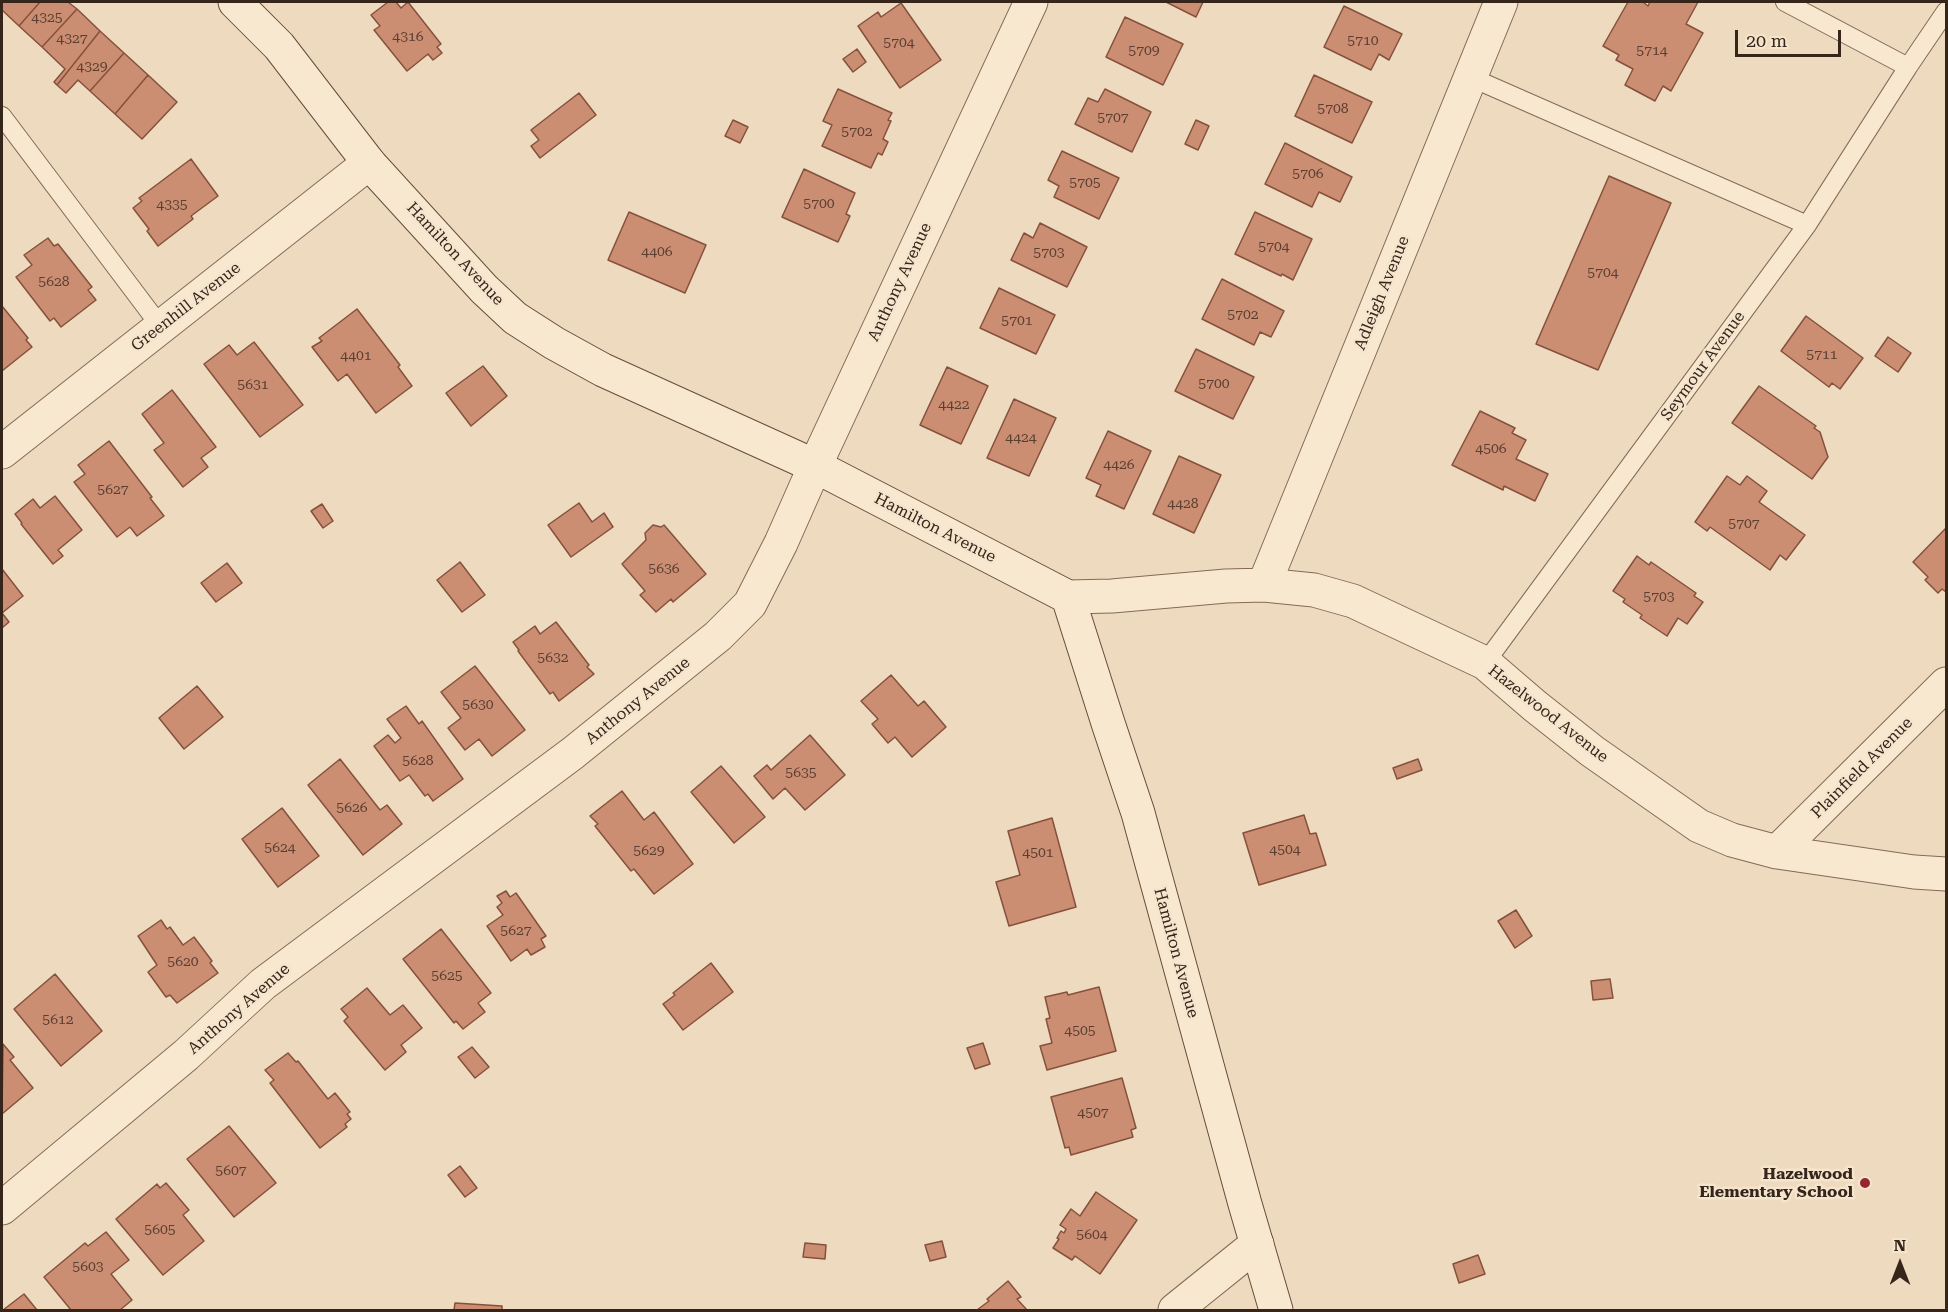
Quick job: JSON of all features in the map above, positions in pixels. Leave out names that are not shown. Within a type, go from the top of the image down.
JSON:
[{"type":"street","name":"Hamilton Avenue","points":[[235,2],[279,46],[369,163],[484,289],[515,318],[603,370],[815,466],[1068,597],[1138,813],[1276,1311]]},
{"type":"street","name":"Anthony Avenue","points":[[2,1208],[186,1055],[263,984],[573,753],[718,636],[750,604],[781,543],[1031,2]]},
{"type":"street","name":"Adleigh Avenue","points":[[1264,585],[1500,2]]},
{"type":"street","name":"Greenhill Avenue","points":[[2,452],[369,163]]},
{"type":"street","name":"Hazelwood Avenue","points":[[1068,597],[1264,585],[1314,590],[1353,601],[1485,663],[1592,751],[1699,826],[1732,840],[1777,852],[1914,872],[1947,874]]},
{"type":"street","name":"Plainfield Avenue","points":[[1777,852],[1947,684]]},
{"type":"street","points":[[1175,1311],[1257,1244]]},
{"type":"lane","points":[[1785,2],[1910,64]]},
{"type":"lane","name":"Seymour Avenue","points":[[1485,663],[1807,225],[1910,64],[1947,11]]},
{"type":"lane","points":[[1470,77],[1807,225]]},
{"type":"lane","points":[[2,116],[161,327]]},
{"type":"building","points":[[2,2],[40,2],[19,26],[2,10]]},
{"type":"building","points":[[40,2],[68,2],[77,9],[42,47],[19,26]]},
{"type":"building","points":[[388,2],[396,2],[401,8],[408,2],[441,44],[437,47],[442,53],[433,60],[428,54],[407,71],[374,30],[380,26],[371,15]]},
{"type":"building","points":[[1166,2],[1203,2],[1196,17]]},
{"type":"building","points":[[1628,2],[1643,2],[1648,6],[1650,2],[1698,2],[1686,24],[1703,33],[1671,91],[1663,86],[1655,101],[1625,85],[1633,69],[1616,60],[1619,55],[1603,46]]},
{"type":"building","points":[[901,3],[941,60],[900,88],[858,26],[878,12],[881,17]]},
{"type":"building","points":[[1344,6],[1402,34],[1389,60],[1379,54],[1371,70],[1324,47]]},
{"type":"building","points":[[77,9],[100,31],[57,85],[54,82],[65,69],[42,47]]},
{"type":"building","points":[[1125,17],[1183,44],[1163,85],[1106,57]]},
{"type":"building","points":[[100,31],[124,53],[90,91],[78,80],[66,93],[57,85]]},
{"type":"building","points":[[857,49],[866,62],[853,72],[843,59]]},
{"type":"building","points":[[124,53],[148,75],[115,114],[90,91]]},
{"type":"building","points":[[148,75],[177,102],[142,139],[115,114]]},
{"type":"building","points":[[1314,75],[1372,102],[1352,143],[1295,116]]},
{"type":"building","points":[[838,89],[892,113],[883,139],[888,142],[882,155],[878,153],[871,168],[822,146],[832,125],[823,121]]},
{"type":"building","points":[[1105,89],[1151,112],[1132,152],[1075,124],[1088,98],[1098,102]]},
{"type":"building","points":[[579,93],[596,115],[540,158],[531,146],[539,140],[531,130]]},
{"type":"building","points":[[733,120],[748,127],[740,143],[725,136]]},
{"type":"building","points":[[1196,120],[1209,126],[1198,150],[1185,144]]},
{"type":"building","points":[[1285,143],[1352,177],[1340,202],[1319,192],[1312,207],[1265,184]]},
{"type":"building","points":[[1062,151],[1119,178],[1099,219],[1054,197],[1059,186],[1048,180]]},
{"type":"building","points":[[191,159],[218,196],[191,216],[193,219],[158,246],[147,231],[149,229],[133,208],[142,201],[139,198]]},
{"type":"building","points":[[804,169],[855,193],[846,214],[850,216],[838,242],[782,217]]},
{"type":"building","points":[[1609,176],[1671,203],[1598,370],[1536,344]]},
{"type":"building","points":[[629,212],[706,245],[685,293],[608,260]]},
{"type":"building","points":[[1255,212],[1312,239],[1293,280],[1235,254]]},
{"type":"building","points":[[1040,223],[1087,247],[1067,287],[1011,260],[1024,233],[1033,238]]},
{"type":"building","points":[[48,238],[54,246],[58,244],[92,287],[88,290],[96,300],[61,327],[54,318],[50,321],[16,277],[32,265],[24,255]]},
{"type":"building","points":[[1222,279],[1284,311],[1271,337],[1260,332],[1254,345],[1202,319]]},
{"type":"building","points":[[999,288],[1055,315],[1036,354],[980,328]]},
{"type":"building","points":[[2,306],[28,338],[26,340],[32,347],[2,371]]},
{"type":"building","points":[[357,309],[400,365],[398,367],[412,386],[376,413],[347,374],[338,381],[312,347],[322,341],[319,338]]},
{"type":"building","points":[[1806,316],[1863,358],[1840,389],[1832,383],[1829,387],[1781,351]]},
{"type":"building","points":[[1888,337],[1911,353],[1898,372],[1875,356]]},
{"type":"building","points":[[254,342],[303,405],[260,437],[204,364],[229,345],[237,355]]},
{"type":"building","points":[[1196,349],[1254,377],[1233,419],[1175,391]]},
{"type":"building","points":[[483,366],[507,396],[471,426],[446,393]]},
{"type":"building","points":[[947,367],[988,386],[961,444],[920,425]]},
{"type":"building","points":[[1759,386],[1816,426],[1814,428],[1820,432],[1828,457],[1812,479],[1732,423]]},
{"type":"building","points":[[172,390],[216,447],[201,458],[208,467],[183,487],[154,450],[164,443],[142,414]]},
{"type":"building","points":[[1014,399],[1056,418],[1029,476],[987,458]]},
{"type":"building","points":[[1480,411],[1515,428],[1512,433],[1526,440],[1516,459],[1548,474],[1535,501],[1504,486],[1503,490],[1452,465]]},
{"type":"building","points":[[1108,431],[1151,451],[1124,509],[1096,496],[1101,485],[1086,478]]},
{"type":"building","points":[[109,441],[164,516],[137,536],[130,527],[117,537],[74,482],[85,474],[78,465]]},
{"type":"building","points":[[1179,456],[1221,475],[1194,533],[1153,514]]},
{"type":"building","points":[[1727,476],[1740,485],[1747,476],[1767,491],[1759,502],[1805,535],[1786,560],[1780,555],[1770,570],[1710,527],[1707,531],[1695,522]]},
{"type":"building","points":[[55,496],[82,530],[58,550],[63,556],[53,564],[15,514],[33,499],[40,508]]},
{"type":"building","points":[[579,503],[592,522],[604,513],[613,527],[571,557],[548,525]]},
{"type":"building","points":[[322,504],[333,521],[323,528],[311,511]]},
{"type":"building","points":[[653,525],[661,527],[664,525],[706,574],[673,602],[671,599],[656,612],[640,595],[645,591],[622,564],[646,540],[645,533]]},
{"type":"building","points":[[1946,528],[1946,592],[1942,589],[1938,593],[1925,580],[1928,577],[1913,562]]},
{"type":"building","points":[[1637,556],[1649,565],[1651,562],[1696,593],[1694,596],[1703,602],[1687,624],[1678,618],[1667,636],[1640,618],[1642,615],[1623,602],[1625,599],[1613,591]]},
{"type":"building","points":[[460,562],[485,595],[462,612],[437,580]]},
{"type":"building","points":[[227,563],[242,583],[216,602],[201,583]]},
{"type":"building","points":[[2,569],[23,596],[2,613]]},
{"type":"building","points":[[2,613],[9,622],[2,628]]},
{"type":"building","points":[[556,622],[594,674],[559,701],[553,692],[550,694],[513,642],[535,626],[540,634]]},
{"type":"building","points":[[475,666],[525,730],[492,756],[479,739],[465,750],[448,728],[461,718],[441,692]]},
{"type":"building","points":[[891,675],[918,706],[924,701],[946,727],[912,757],[895,737],[888,743],[872,724],[878,719],[861,701]]},
{"type":"building","points":[[197,686],[223,717],[184,749],[159,718]]},
{"type":"building","points":[[406,706],[419,724],[422,721],[463,779],[433,801],[428,794],[425,796],[409,775],[400,781],[374,746],[388,735],[395,743],[401,738],[387,719]]},
{"type":"building","points":[[810,735],[845,775],[805,810],[785,788],[773,799],[754,776],[767,765],[771,770]]},
{"type":"building","points":[[340,759],[380,810],[387,805],[402,824],[363,855],[308,785]]},
{"type":"building","points":[[1418,759],[1422,770],[1397,779],[1393,768]]},
{"type":"building","points":[[721,766],[765,817],[734,843],[691,792]]},
{"type":"building","points":[[622,791],[644,820],[654,812],[693,864],[654,894],[634,869],[631,871],[595,826],[598,824],[590,816]]},
{"type":"building","points":[[282,808],[319,856],[278,887],[242,839]]},
{"type":"building","points":[[1304,815],[1310,834],[1316,833],[1326,865],[1259,885],[1243,833]]},
{"type":"building","points":[[1052,818],[1076,907],[1009,926],[996,882],[1020,875],[1008,831]]},
{"type":"building","points":[[506,891],[510,897],[516,893],[546,936],[541,939],[545,947],[531,955],[527,949],[511,961],[487,926],[503,915],[497,907],[502,903],[497,896]]},
{"type":"building","points":[[1516,910],[1532,936],[1515,948],[1498,921]]},
{"type":"building","points":[[161,920],[167,929],[170,927],[183,945],[194,937],[218,973],[177,1003],[170,995],[166,997],[148,972],[157,965],[138,936]]},
{"type":"building","points":[[441,929],[491,993],[478,1003],[485,1012],[463,1029],[456,1021],[454,1023],[403,959]]},
{"type":"building","points":[[711,963],[733,992],[683,1030],[663,1004],[675,995],[673,993]]},
{"type":"building","points":[[55,974],[102,1031],[61,1066],[14,1009]]},
{"type":"building","points":[[1610,979],[1613,998],[1593,1000],[1591,981]]},
{"type":"building","points":[[1099,987],[1116,1051],[1047,1070],[1040,1046],[1052,1043],[1046,1019],[1050,1018],[1045,997],[1067,992],[1068,995]]},
{"type":"building","points":[[367,988],[390,1015],[403,1005],[422,1028],[401,1045],[406,1052],[385,1070],[344,1021],[348,1017],[341,1009]]},
{"type":"building","points":[[983,1043],[990,1064],[975,1069],[967,1048]]},
{"type":"building","points":[[3,1044],[14,1057],[10,1060],[33,1088],[2,1114]]},
{"type":"building","points":[[472,1047],[489,1067],[475,1078],[458,1057]]},
{"type":"building","points":[[288,1053],[296,1062],[298,1061],[328,1099],[335,1093],[350,1112],[347,1114],[351,1119],[345,1124],[347,1127],[320,1148],[270,1083],[274,1080],[265,1070]]},
{"type":"building","points":[[1122,1078],[1136,1128],[1131,1130],[1133,1137],[1071,1155],[1069,1147],[1065,1148],[1051,1097]]},
{"type":"building","points":[[229,1126],[276,1183],[234,1217],[187,1159]]},
{"type":"building","points":[[460,1166],[477,1188],[465,1197],[448,1175]]},
{"type":"building","points":[[166,1183],[189,1210],[183,1215],[204,1241],[163,1275],[116,1219],[157,1184],[160,1188]]},
{"type":"building","points":[[1096,1192],[1137,1220],[1100,1274],[1075,1256],[1072,1260],[1053,1248],[1061,1231],[1064,1233],[1066,1229],[1060,1225],[1071,1209],[1080,1216]]},
{"type":"building","points":[[106,1232],[129,1260],[111,1274],[132,1300],[120,1310],[71,1310],[44,1277],[85,1243],[88,1246]]},
{"type":"building","points":[[942,1241],[946,1257],[930,1261],[925,1245]]},
{"type":"building","points":[[805,1243],[826,1245],[825,1259],[803,1257]]},
{"type":"building","points":[[1478,1255],[1485,1274],[1459,1283],[1453,1264]]},
{"type":"building","points":[[1008,1281],[1021,1297],[1017,1299],[1027,1310],[977,1310],[989,1301],[987,1299]]},
{"type":"building","points":[[24,1294],[37,1310],[3,1310]]},
{"type":"building","points":[[455,1303],[502,1306],[502,1310],[454,1310]]},
{"type":"place","name":"Hazelwood Elementary School","points":[[1865,1183]]}]
